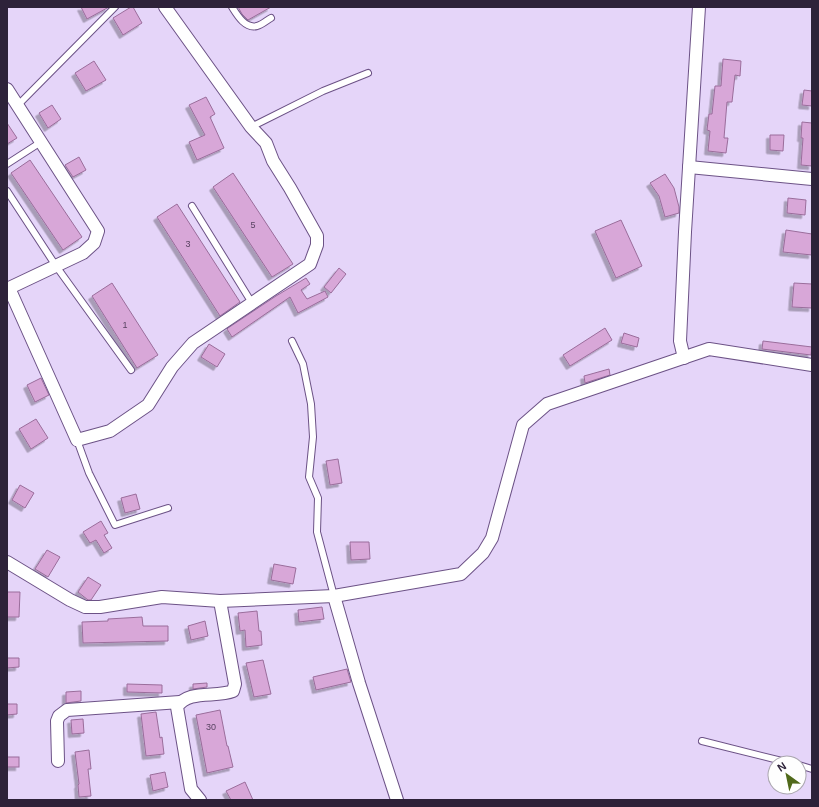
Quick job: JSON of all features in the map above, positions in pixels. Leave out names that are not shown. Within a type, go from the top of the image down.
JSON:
[{"type":"street","points":[[7,89],[98,231],[94,243],[83,253],[8,288],[77,440],[110,431],[148,405],[172,367],[193,343],[310,264],[317,245],[317,236],[273,161],[266,143],[251,128],[165,7]]},
{"type":"street","points":[[684,358],[680,341],[699,7]]},
{"type":"street","points":[[689,167],[812,179]]},
{"type":"street","points":[[7,562],[70,600],[86,607],[100,607],[162,596],[220,601],[334,596],[461,574],[483,553],[492,538],[523,425],[547,404],[709,349],[812,366]]},
{"type":"street","points":[[334,596],[359,683],[397,800]]},
{"type":"street","points":[[58,762],[57,721],[59,716],[67,710],[180,702],[189,697],[226,694],[233,691],[236,684],[220,601]]},
{"type":"street","points":[[180,702],[177,707],[191,789],[200,800]]},
{"type":"lane","points":[[18,106],[115,7]]},
{"type":"lane","points":[[232,7],[242,21],[248,26],[256,26],[271,18]]},
{"type":"lane","points":[[251,128],[323,91],[368,73]]},
{"type":"lane","points":[[7,164],[41,142]]},
{"type":"lane","points":[[7,191],[56,266],[131,370]]},
{"type":"lane","points":[[192,206],[252,303]]},
{"type":"lane","points":[[292,341],[303,364],[311,404],[313,437],[309,477],[318,498],[317,532],[334,596]]},
{"type":"lane","points":[[77,440],[90,473],[115,525],[168,508]]},
{"type":"lane","points":[[702,741],[767,757]]},
{"type":"building","points":[[81,7],[109,7],[87,19]]},
{"type":"building","points":[[133,7],[142,23],[123,35],[113,18]]},
{"type":"building","points":[[238,7],[271,7],[248,20]]},
{"type":"building","points":[[723,59],[741,61],[740,76],[735,75],[732,102],[727,102],[724,138],[728,138],[726,153],[708,151],[710,131],[707,130],[709,114],[712,114],[715,86],[721,86]]},
{"type":"building","points":[[94,61],[106,80],[86,91],[75,73]]},
{"type":"building","points":[[804,90],[812,91],[812,106],[802,105]]},
{"type":"building","points":[[206,97],[215,114],[210,117],[224,148],[197,160],[189,142],[205,135],[189,105]]},
{"type":"building","points":[[52,105],[61,119],[48,128],[39,113]]},
{"type":"building","points":[[802,122],[812,123],[812,166],[801,165],[803,138],[801,138]]},
{"type":"building","points":[[7,123],[17,138],[7,144]]},
{"type":"building","points":[[770,135],[784,135],[783,151],[770,150]]},
{"type":"building","points":[[79,157],[86,170],[73,177],[65,165]]},
{"type":"building","points":[[30,160],[82,237],[63,250],[11,173]]},
{"type":"building","points":[[233,173],[293,264],[272,277],[213,187]]},
{"type":"building","points":[[665,174],[674,188],[679,213],[665,217],[659,196],[650,183]]},
{"type":"building","points":[[788,198],[806,200],[805,215],[787,213]]},
{"type":"building","points":[[177,204],[240,302],[220,316],[157,217]]},
{"type":"building","points":[[621,220],[642,266],[616,278],[595,231]]},
{"type":"building","points":[[786,230],[812,234],[812,255],[783,252]]},
{"type":"building","points":[[339,268],[346,274],[331,293],[324,287]]},
{"type":"building","points":[[306,278],[310,284],[301,290],[307,299],[325,291],[328,297],[298,313],[290,297],[232,337],[227,329],[228,328]]},
{"type":"building","points":[[112,283],[158,355],[137,368],[92,296]]},
{"type":"building","points":[[794,283],[812,284],[812,308],[792,307]]},
{"type":"building","points":[[605,328],[612,340],[570,366],[563,355]]},
{"type":"building","points":[[624,333],[639,338],[637,347],[621,343]]},
{"type":"building","points":[[763,341],[812,347],[811,355],[762,349]]},
{"type":"building","points":[[209,344],[225,354],[217,367],[201,357]]},
{"type":"building","points":[[609,369],[610,375],[585,383],[584,376]]},
{"type":"building","points":[[41,378],[49,395],[35,402],[27,385]]},
{"type":"building","points":[[36,419],[48,438],[31,449],[19,429]]},
{"type":"building","points":[[338,459],[342,483],[330,485],[326,461]]},
{"type":"building","points":[[20,485],[34,493],[25,508],[12,500]]},
{"type":"building","points":[[136,494],[140,509],[125,513],[121,498]]},
{"type":"building","points":[[101,521],[108,533],[104,535],[112,548],[104,553],[96,540],[90,543],[83,532]]},
{"type":"building","points":[[350,542],[369,542],[370,559],[351,560]]},
{"type":"building","points":[[47,550],[60,557],[48,577],[35,569]]},
{"type":"building","points":[[274,564],[296,568],[293,584],[271,580]]},
{"type":"building","points":[[88,577],[101,585],[91,600],[88,600],[78,592]]},
{"type":"building","points":[[7,592],[20,592],[19,617],[7,617]]},
{"type":"building","points":[[322,607],[324,619],[299,622],[298,610]]},
{"type":"building","points":[[257,611],[262,645],[246,647],[245,630],[240,631],[238,613]]},
{"type":"building","points":[[142,617],[143,626],[168,626],[168,641],[83,643],[82,622]]},
{"type":"building","points":[[205,621],[208,636],[191,640],[188,626]]},
{"type":"building","points":[[7,658],[19,658],[19,667],[7,668]]},
{"type":"building","points":[[263,660],[271,694],[254,697],[246,663]]},
{"type":"building","points":[[347,669],[351,682],[316,690],[313,677]]},
{"type":"building","points":[[207,683],[207,687],[193,689],[193,684]]},
{"type":"building","points":[[127,684],[162,685],[162,693],[127,692]]},
{"type":"building","points":[[81,691],[81,701],[66,703],[66,692]]},
{"type":"building","points":[[7,704],[17,704],[17,714],[7,715]]},
{"type":"building","points":[[220,710],[233,767],[207,773],[196,715]]},
{"type":"building","points":[[156,712],[160,738],[162,737],[164,754],[146,756],[141,714]]},
{"type":"building","points":[[83,719],[84,733],[72,734],[71,720]]},
{"type":"building","points":[[89,750],[91,769],[88,769],[91,796],[79,797],[75,752]]},
{"type":"building","points":[[7,757],[19,757],[19,767],[7,767]]},
{"type":"building","points":[[165,772],[168,787],[153,791],[150,775]]},
{"type":"building","points":[[245,782],[253,800],[231,800],[226,791]]}]
